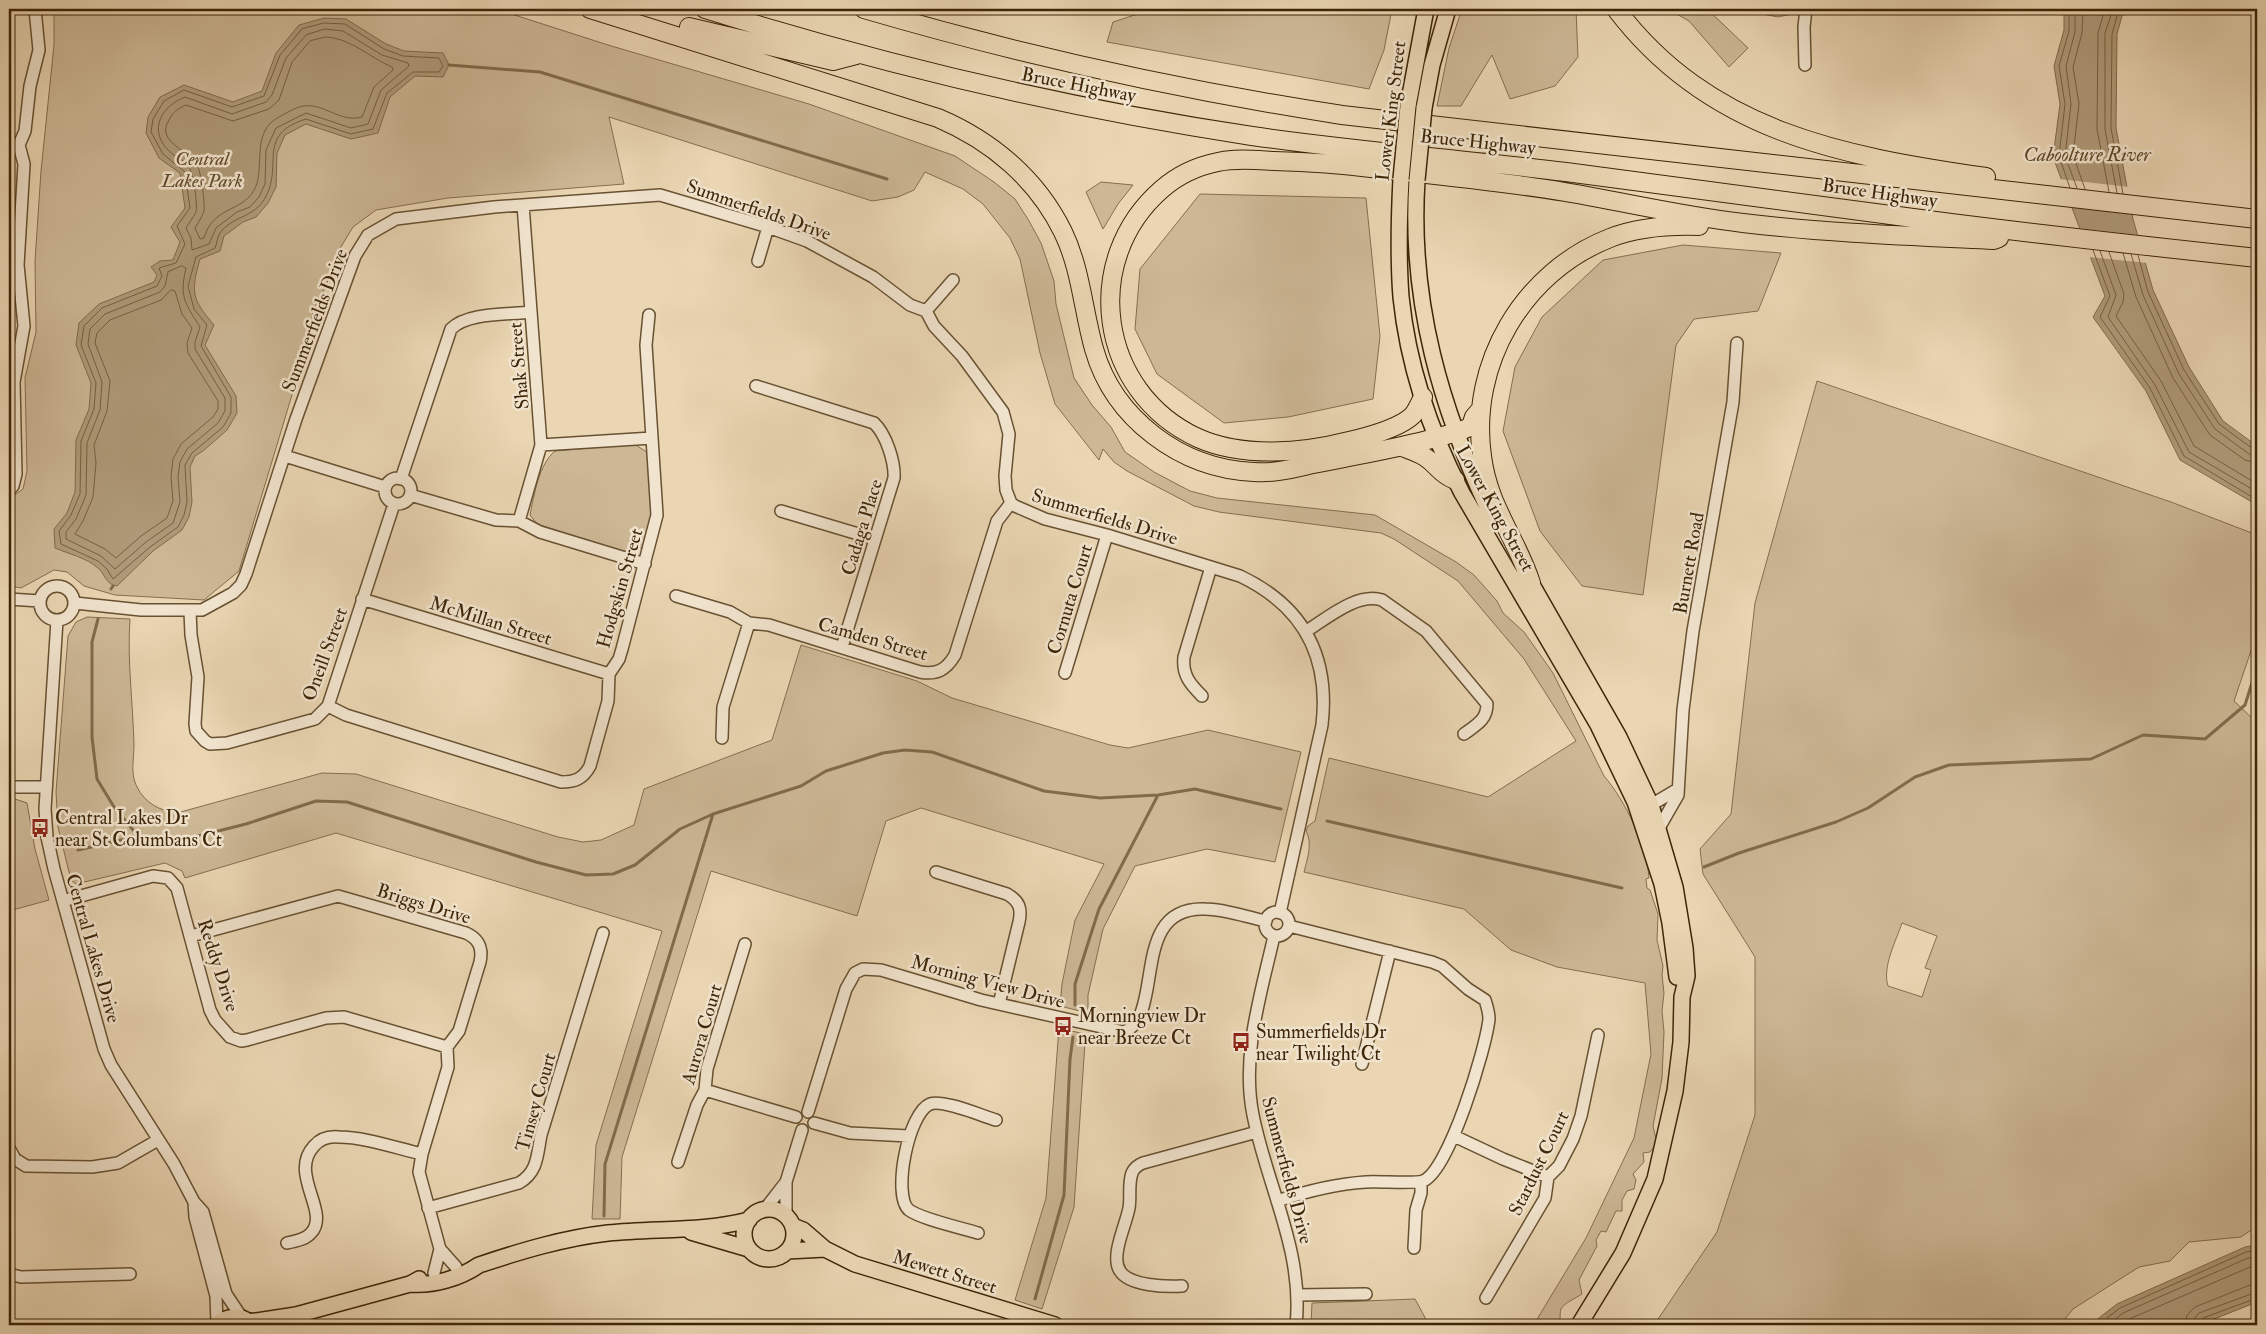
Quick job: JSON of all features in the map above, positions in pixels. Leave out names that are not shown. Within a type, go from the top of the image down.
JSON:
[{"type":"highway","points":[[590,9],[938,118],[966,131],[998,152],[1012,164],[1039,194],[1063,232],[1080,281],[1094,350],[1108,383],[1135,419],[1168,446],[1211,465],[1254,472],[1277,471],[1402,447],[1456,432],[1471,426],[1474,417],[1481,409]]},
{"type":"highway","points":[[619,9],[711,33],[833,60],[858,55]]},
{"type":"highway","name":"Bruce Highway","points":[[705,9],[858,55],[1051,101],[1255,136],[1634,180],[2019,232],[2257,258]]},
{"type":"highway","name":"Bruce Highway","points":[[864,9],[984,43],[1076,66],[1269,104],[1392,122],[2257,219]]},
{"type":"highway","points":[[1616,9],[1653,52],[1680,76],[1713,99],[1740,113],[1839,150],[1896,164],[2004,180],[2022,192]]},
{"type":"highway","points":[[1423,397],[1415,412],[1404,422],[1353,440],[1314,449],[1275,450],[1225,447],[1181,429],[1156,410],[1135,384],[1121,359],[1113,336],[1109,305],[1112,277],[1118,252],[1133,220],[1170,182],[1198,168],[1216,162],[1243,160],[1313,162],[1481,180],[1741,223],[1839,232],[1994,240],[2019,232]]},
{"type":"highway","points":[[1531,583],[1527,570],[1503,524],[1485,475],[1480,443],[1481,409],[1491,363],[1510,320],[1536,287],[1565,262],[1610,238],[1642,229],[1681,226],[1724,228],[1741,223]]},
{"type":"highway","points":[[1402,447],[1426,458],[1442,474],[1455,480]]},
{"type":"main road","name":"Lower King Street","points":[[1426,9],[1416,107],[1401,179],[1399,244],[1401,298],[1410,350],[1436,437],[1455,480],[1598,725],[1652,827]]},
{"type":"main road","name":"Lower King Street","points":[[1448,9],[1432,65],[1416,107],[1416,242],[1421,296],[1432,356],[1446,405],[1490,513],[1522,572],[1531,583],[1619,737],[1651,805],[1652,827],[1682,998],[1681,1042],[1676,1084],[1655,1179],[1623,1253],[1579,1325]]},
{"type":"main road","points":[[764,1209],[772,1209],[790,1221],[793,1240],[787,1251],[780,1256],[769,1259],[755,1255],[749,1249],[744,1235],[749,1220],[753,1215],[764,1209]]},
{"type":"main road","points":[[216,1324],[229,1317],[248,1322],[296,1315],[410,1284],[434,1273],[456,1267],[479,1265],[554,1242],[636,1231],[684,1230],[733,1224],[749,1220]]},
{"type":"main road","name":"Mewett Street","points":[[790,1221],[825,1250],[855,1264],[1055,1325]]},
{"type":"main road","points":[[684,1230],[749,1249]]},
{"type":"main road","name":"Mewett Street","points":[[787,1251],[825,1250]]},
{"type":"main road","points":[[410,1284],[426,1285],[468,1272],[479,1265]]},
{"type":"main road","points":[[283,1325],[296,1315]]},
{"type":"street","points":[[9,490],[13,486],[16,474],[14,382],[24,326],[18,265],[24,169],[23,160],[14,145],[25,131],[30,86],[39,50],[35,9]]},
{"type":"street","points":[[1805,66],[1804,27],[1806,9]]},
{"type":"street","name":"Summerfields Drive","points":[[75,603],[141,610],[190,611],[212,606],[233,593],[241,585],[284,456],[355,256],[368,235],[396,219],[523,205],[660,195],[768,227],[829,252],[873,277],[910,306],[926,312],[934,326],[962,356],[1003,412],[1009,434],[1005,484],[1011,503],[1045,519],[1107,535],[1240,576],[1273,595],[1286,606],[1305,632],[1321,671],[1324,707],[1322,725],[1280,913]]},
{"type":"street","name":"Shak Street","points":[[519,521],[541,444],[523,205]]},
{"type":"street","points":[[758,261],[768,227]]},
{"type":"street","points":[[926,312],[953,280]]},
{"type":"street","points":[[401,479],[451,329],[457,323],[473,318],[531,312]]},
{"type":"street","name":"Hodgskin Street","points":[[328,706],[356,718],[561,782],[570,782],[583,777],[590,766],[608,701],[609,674],[622,649],[657,515],[646,345],[649,315]]},
{"type":"street","name":"Burnett Road","points":[[1652,827],[1678,795],[1683,710],[1693,631],[1733,402],[1737,343]]},
{"type":"street","name":"Cadaga Place","points":[[756,386],[868,420],[878,426],[893,464],[894,478],[842,647]]},
{"type":"street","points":[[541,444],[652,438]]},
{"type":"street","points":[[284,456],[385,487]]},
{"type":"street","points":[[393,479],[401,479],[408,483],[410,495],[406,501],[394,504],[387,499],[385,487],[393,479]]},
{"type":"street","points":[[410,495],[496,520],[519,521],[540,532],[645,564]]},
{"type":"street","name":"Camden Street","points":[[676,596],[730,612],[749,623],[769,625],[920,672],[935,673],[946,668],[954,655],[997,521],[1011,503]]},
{"type":"street","name":"Oneill Street","points":[[190,611],[198,690],[195,724],[196,732],[205,741],[210,744],[227,743],[315,719],[328,706],[394,504]]},
{"type":"street","points":[[781,511],[875,539]]},
{"type":"street","name":"Cornuta Court","points":[[1065,673],[1107,535]]},
{"type":"street","points":[[1202,696],[1189,683],[1183,666],[1211,567]]},
{"type":"street","points":[[61,586],[71,592],[75,603],[67,617],[57,620],[46,616],[40,601],[45,591],[50,587],[61,586]]},
{"type":"street","points":[[1305,632],[1357,600],[1374,597],[1382,600],[1426,631],[1487,704],[1487,712],[1484,719],[1464,734]]},
{"type":"street","points":[[9,599],[40,601]]},
{"type":"street","name":"McMillan Street","points":[[362,599],[609,674]]},
{"type":"street","name":"Central Lakes Drive","points":[[57,620],[45,787],[47,836],[63,901],[104,1049],[120,1081],[158,1140],[194,1202],[203,1212],[226,1294],[248,1322]]},
{"type":"street","points":[[722,738],[723,706],[749,623]]},
{"type":"street","points":[[9,787],[45,787]]},
{"type":"street","points":[[1651,805],[1678,789]]},
{"type":"street","points":[[936,872],[1008,894],[1016,899],[1019,905],[1021,913],[999,1004]]},
{"type":"street","name":"Reddy Drive","points":[[63,901],[153,876],[168,878],[177,888],[210,1010],[225,1033],[236,1040],[247,1040],[326,1018],[344,1017],[447,1047]]},
{"type":"street","name":"Briggs Drive","points":[[191,936],[338,896],[471,935],[480,944],[482,956],[459,1031],[447,1047]]},
{"type":"street","name":"Morning View Drive","points":[[808,1112],[846,989],[855,973],[863,969],[881,970],[999,1004],[1124,1032],[1131,1029],[1140,1018],[1157,941],[1169,922],[1185,912],[1204,909],[1266,921]]},
{"type":"street","points":[[1273,913],[1280,913],[1286,916],[1288,926],[1285,933],[1274,936],[1268,932],[1266,921],[1273,913]]},
{"type":"street","points":[[1277,1201],[1335,1185],[1366,1182],[1422,1182],[1432,1174],[1454,1136],[1477,1073],[1489,1018],[1487,1005],[1483,998],[1468,989],[1442,966],[1288,926]]},
{"type":"street","name":"Tinsey Court","points":[[428,1208],[519,1183],[531,1174],[536,1167],[541,1135],[604,933]]},
{"type":"street","name":"Summerfields Drive","points":[[1274,936],[1252,1036],[1250,1095],[1257,1132],[1292,1251],[1298,1295],[1296,1325]]},
{"type":"street","name":"Aurora Court","points":[[678,1162],[696,1105],[705,1090],[707,1069],[745,944]]},
{"type":"street","points":[[1362,1064],[1390,951]]},
{"type":"street","name":"Stardust Court","points":[[1486,1298],[1545,1198],[1548,1177],[1561,1163],[1581,1116],[1598,1035]]},
{"type":"street","points":[[447,1047],[448,1067],[422,1154],[419,1172],[440,1249],[456,1267]]},
{"type":"street","points":[[705,1090],[796,1117]]},
{"type":"street","points":[[978,1233],[917,1214],[906,1206],[902,1189],[909,1136],[919,1115],[926,1106],[932,1103],[947,1105],[996,1120]]},
{"type":"street","points":[[802,1112],[808,1112],[814,1117],[814,1123],[808,1130],[802,1130],[797,1126],[796,1117],[802,1112]]},
{"type":"street","points":[[814,1123],[850,1133],[909,1136]]},
{"type":"street","points":[[764,1209],[786,1182],[802,1130]]},
{"type":"street","points":[[1182,1286],[1148,1284],[1126,1277],[1121,1274],[1118,1268],[1117,1252],[1129,1209],[1132,1173],[1137,1166],[1143,1163],[1257,1132]]},
{"type":"street","points":[[286,1243],[305,1238],[311,1234],[317,1222],[305,1170],[307,1156],[317,1143],[323,1139],[339,1136],[422,1154]]},
{"type":"street","points":[[1454,1136],[1548,1177]]},
{"type":"street","points":[[9,1148],[12,1162],[26,1166],[107,1166],[130,1158],[158,1140]]},
{"type":"street","points":[[786,1182],[790,1221]]},
{"type":"street","points":[[1414,1248],[1416,1210],[1422,1182]]},
{"type":"street","name":"Central Lakes Drive","points":[[194,1202],[195,1217],[216,1296],[216,1324]]},
{"type":"street","points":[[434,1273],[440,1249]]},
{"type":"street","points":[[9,1274],[21,1277],[130,1274]]},
{"type":"street","points":[[1298,1295],[1366,1294]]},
{"type":"green space","name":"Central Lakes Park","points":[[54,9],[496,9],[608,45],[809,104],[955,156],[994,182],[1015,199],[1029,221],[1041,243],[1054,281],[1056,304],[1074,378],[1092,405],[1111,427],[1125,452],[1154,472],[1190,491],[1217,498],[1375,515],[1456,562],[1474,575],[1497,601],[1503,613],[1524,632],[1553,673],[1604,776],[1620,798],[1634,824],[1647,865],[1649,878],[1646,879],[1647,888],[1650,890],[1658,914],[1657,940],[1663,966],[1664,993],[1662,1011],[1664,1032],[1662,1078],[1653,1126],[1657,1143],[1650,1152],[1643,1153],[1644,1162],[1633,1174],[1636,1180],[1634,1189],[1627,1191],[1622,1200],[1622,1211],[1616,1211],[1606,1232],[1601,1231],[1596,1240],[1597,1246],[1579,1280],[1582,1294],[1568,1302],[1561,1309],[1557,1325],[1535,1325],[1586,1238],[1634,1138],[1651,1054],[1645,983],[1557,967],[1511,950],[1464,909],[1304,872],[1309,846],[1306,831],[1308,826],[1315,821],[1329,758],[1488,797],[1576,741],[1524,659],[1458,581],[1394,539],[1381,533],[1219,512],[1194,506],[1127,471],[1114,462],[1103,449],[1099,460],[1055,404],[1040,353],[1020,259],[1010,238],[983,204],[963,189],[925,172],[914,190],[898,197],[872,201],[609,117],[624,184],[448,198],[376,210],[353,227],[336,255],[326,286],[313,311],[307,345],[239,571],[204,600],[115,595],[84,586],[67,572],[54,570],[21,588],[9,586],[9,499],[23,489],[27,471],[25,378],[36,332],[35,261],[41,171],[54,45]]},
{"type":"green space","points":[[1153,9],[1392,9],[1384,50],[1369,89],[1107,42],[1113,22]]},
{"type":"green space","points":[[1462,9],[1576,9],[1578,57],[1555,86],[1510,99],[1492,55],[1461,106],[1437,106],[1449,48]]},
{"type":"green space","points":[[1668,9],[1707,9],[1748,48],[1729,67],[1689,21]]},
{"type":"green space","points":[[1736,9],[1797,9],[1796,13],[1778,17]]},
{"type":"green space","points":[[1101,182],[1133,185],[1118,204],[1103,229],[1086,192]]},
{"type":"green space","points":[[1200,194],[1366,198],[1380,336],[1373,399],[1288,417],[1224,423],[1157,374],[1135,329],[1140,269]]},
{"type":"green space","points":[[1683,245],[1781,253],[1758,311],[1694,319],[1676,345],[1643,595],[1582,586],[1540,531],[1503,431],[1515,367],[1542,317],[1603,260]]},
{"type":"green space","points":[[1817,381],[2171,502],[2257,535],[2257,633],[2234,701],[2252,718],[2257,707],[2257,1226],[2241,1237],[2189,1242],[2170,1261],[2139,1267],[2073,1309],[2060,1325],[1654,1325],[1717,1232],[1755,1115],[1755,957],[1703,874],[1700,849],[1731,814],[1755,603]],"holes":[[[1902,923],[1937,936],[1925,968],[1931,970],[1922,997],[1888,986],[1888,962]]]},
{"type":"green space","points":[[634,444],[647,452],[653,493],[651,524],[647,538],[641,548],[631,554],[537,524],[530,515],[535,489],[541,472],[549,457],[555,451]]},
{"type":"green space","points":[[87,617],[130,619],[129,650],[135,782],[140,793],[149,802],[159,808],[177,813],[322,773],[356,774],[558,837],[583,842],[601,840],[634,825],[644,789],[772,740],[801,645],[917,681],[952,698],[1110,745],[1128,748],[1208,730],[1301,752],[1275,862],[1207,849],[1135,866],[1103,929],[1088,995],[1088,1013],[1060,1006],[1062,984],[1075,920],[1104,864],[921,808],[886,821],[857,916],[711,871],[622,1157],[620,1219],[592,1219],[596,1145],[662,931],[336,833],[185,878],[182,871],[165,863],[76,884],[71,880],[58,827],[56,792],[68,636],[76,622]]},
{"type":"green space","points":[[15,799],[27,803],[35,849],[49,900],[9,911],[9,800]]},
{"type":"green space","points":[[1059,1028],[1085,1034],[1085,1043],[1074,1207],[1042,1309],[1015,1300],[1046,1198]]},
{"type":"green space","points":[[1415,1299],[1429,1325],[1311,1325],[1312,1303]]},
{"type":"water","name":"Caboolture River","points":[[2064,9],[2124,9],[2117,34],[2116,128],[2133,219],[2153,290],[2189,367],[2223,421],[2257,446],[2257,505],[2180,460],[2146,391],[2093,317],[2105,296],[2053,157],[2060,104],[2054,66],[2064,30]]},
{"type":"water","points":[[324,18],[346,19],[386,44],[404,51],[443,53],[449,65],[443,77],[415,76],[390,97],[378,133],[351,139],[306,124],[285,135],[277,153],[276,187],[268,203],[256,217],[243,222],[224,236],[220,251],[200,259],[195,279],[195,294],[201,308],[214,325],[205,345],[236,396],[237,413],[227,430],[195,456],[190,467],[192,502],[189,517],[182,530],[153,551],[117,586],[110,584],[94,565],[55,548],[54,529],[67,513],[75,492],[76,440],[89,409],[91,383],[76,345],[79,323],[99,304],[154,282],[157,275],[151,267],[160,261],[173,260],[180,242],[171,227],[185,208],[180,173],[159,158],[146,133],[148,117],[160,97],[184,85],[233,102],[262,91],[276,53],[299,25]]},
{"type":"water","points":[[2257,1245],[2257,1302],[2199,1325],[2090,1325],[2117,1304],[2245,1247]]},
{"type":"pier","points":[[2059,179],[2130,187],[2135,215],[2069,207]]},
{"type":"pier","points":[[2077,228],[2140,235],[2148,263],[2088,257]]},
{"type":"waterway","points":[[449,65],[540,72],[887,179]]},
{"type":"waterway","points":[[98,619],[92,642],[92,737],[97,779],[114,807],[138,836],[182,840],[246,824],[316,801],[347,802],[536,862],[586,875],[613,874],[635,865],[680,829],[713,814],[801,786],[826,771],[883,753],[905,750],[932,752],[1044,791],[1100,798],[1158,795],[1195,789],[1281,809]]},
{"type":"waterway","points":[[1704,867],[1739,853],[1836,822],[1868,808],[1915,777],[1949,765],[2091,759],[2143,735],[2205,739],[2245,705],[2257,667]]},
{"type":"waterway","points":[[1075,1005],[1075,984],[1099,909],[1158,795]]},
{"type":"waterway","points":[[604,1216],[605,1164],[713,814]]},
{"type":"waterway","points":[[1327,821],[1622,888]]},
{"type":"waterway","points":[[78,850],[138,836]]},
{"type":"waterway","points":[[1035,1299],[1064,1195],[1070,1059],[1073,1037]]},
{"type":"place","name":"Central Lakes Dr near St Columbans Ct","points":[[40,828]]},
{"type":"place","name":"Morningview Dr near Breeze Ct","points":[[1063,1026]]},
{"type":"place","name":"Summerfields Dr near Twilight Ct","points":[[1241,1042]]}]
